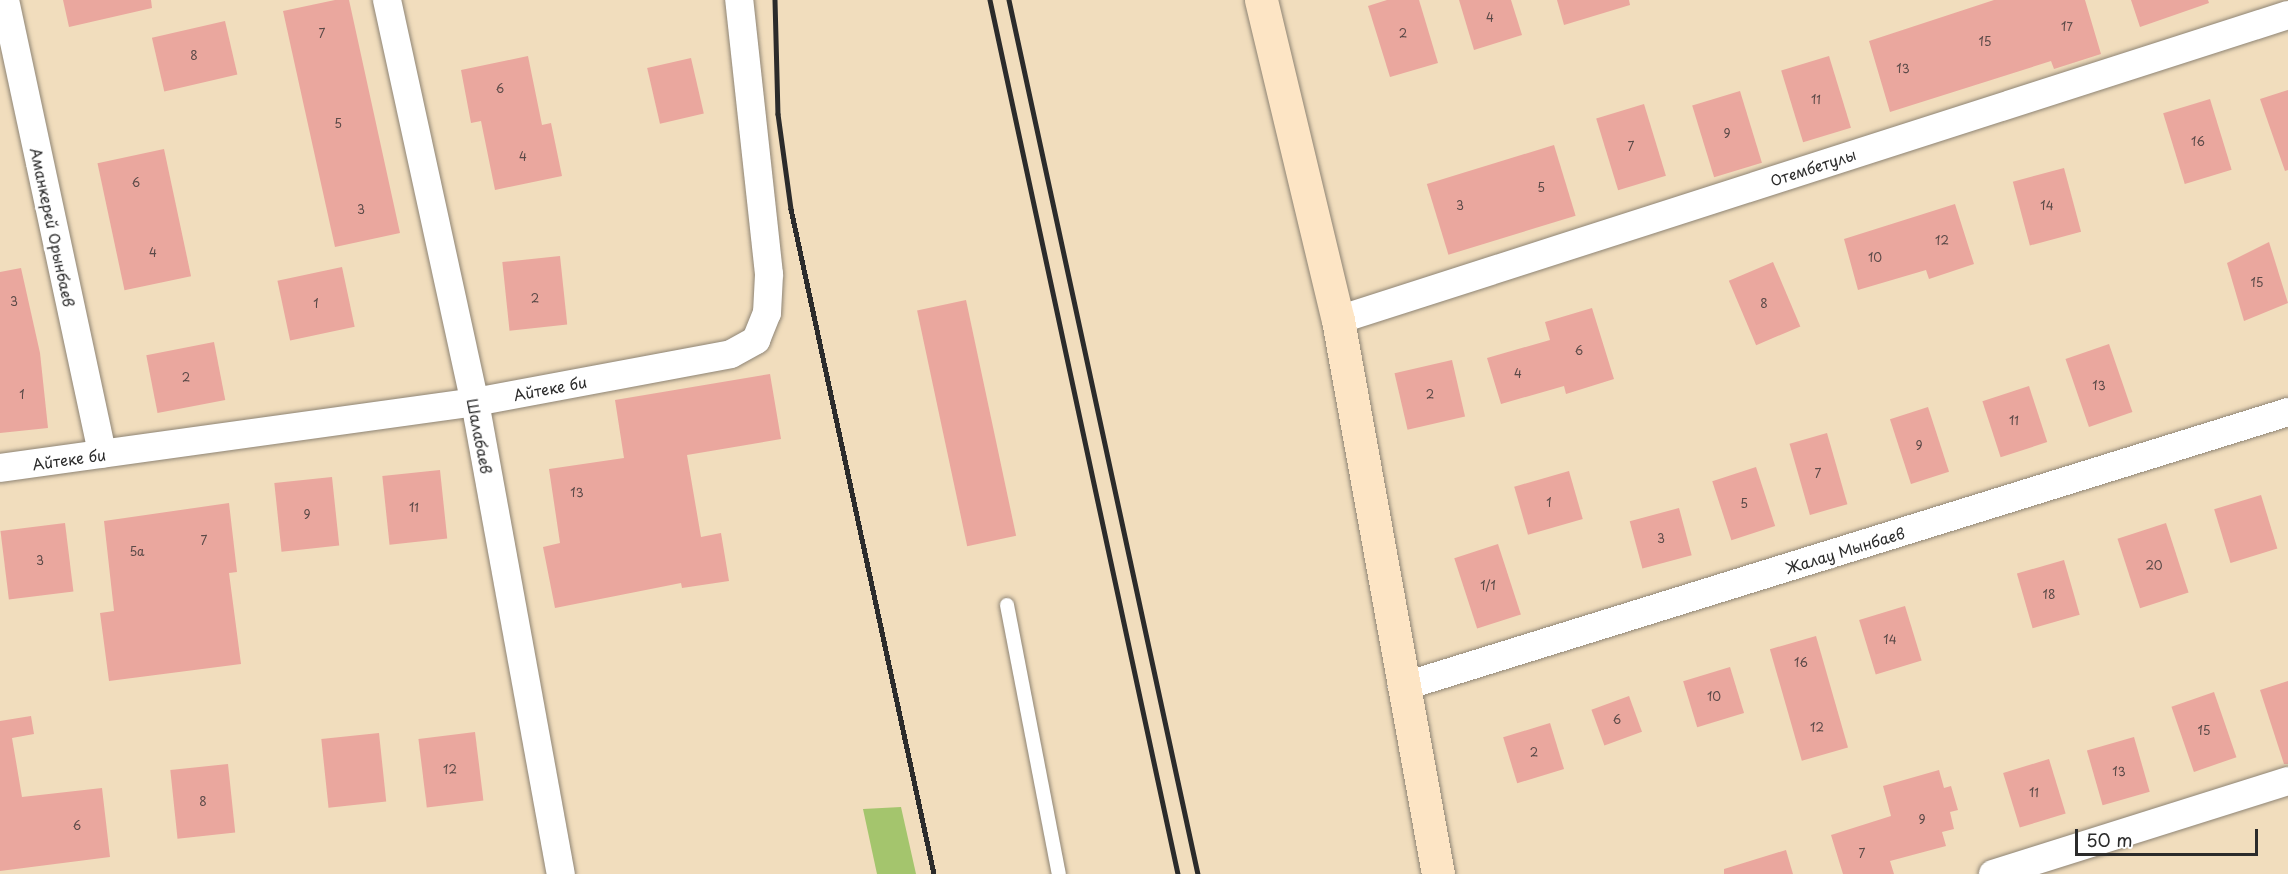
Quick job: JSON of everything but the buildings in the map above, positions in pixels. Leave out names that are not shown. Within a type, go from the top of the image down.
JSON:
[{"type":"street","name":"Аманкерей Орынбаев","points":[[5,0],[102,454]]},
{"type":"street","name":"Шалабаев","points":[[387,0],[475,402],[561,874]]},
{"type":"street","name":"Айтеке би","points":[[0,468],[475,402],[731,354],[756,340],[766,313],[769,274],[739,0]]},
{"type":"street","points":[[1261,0],[1338,320],[1437,874]]},
{"type":"street","name":"Отембетулы","points":[[1338,320],[2288,15]]},
{"type":"street","name":"Жалау Мынбаев","points":[[1402,687],[2288,412]]},
{"type":"street","points":[[1993,874],[2288,781]]},
{"type":"lane","points":[[1007,605],[1059,874]]},
{"type":"green space","points":[[901,807],[916,874],[877,874],[863,809]]},
{"type":"railway","points":[[775,0],[778,114],[791,209],[934,874]]},
{"type":"railway","points":[[990,0],[1178,874]]},
{"type":"railway","points":[[1009,0],[1198,874]]}]
